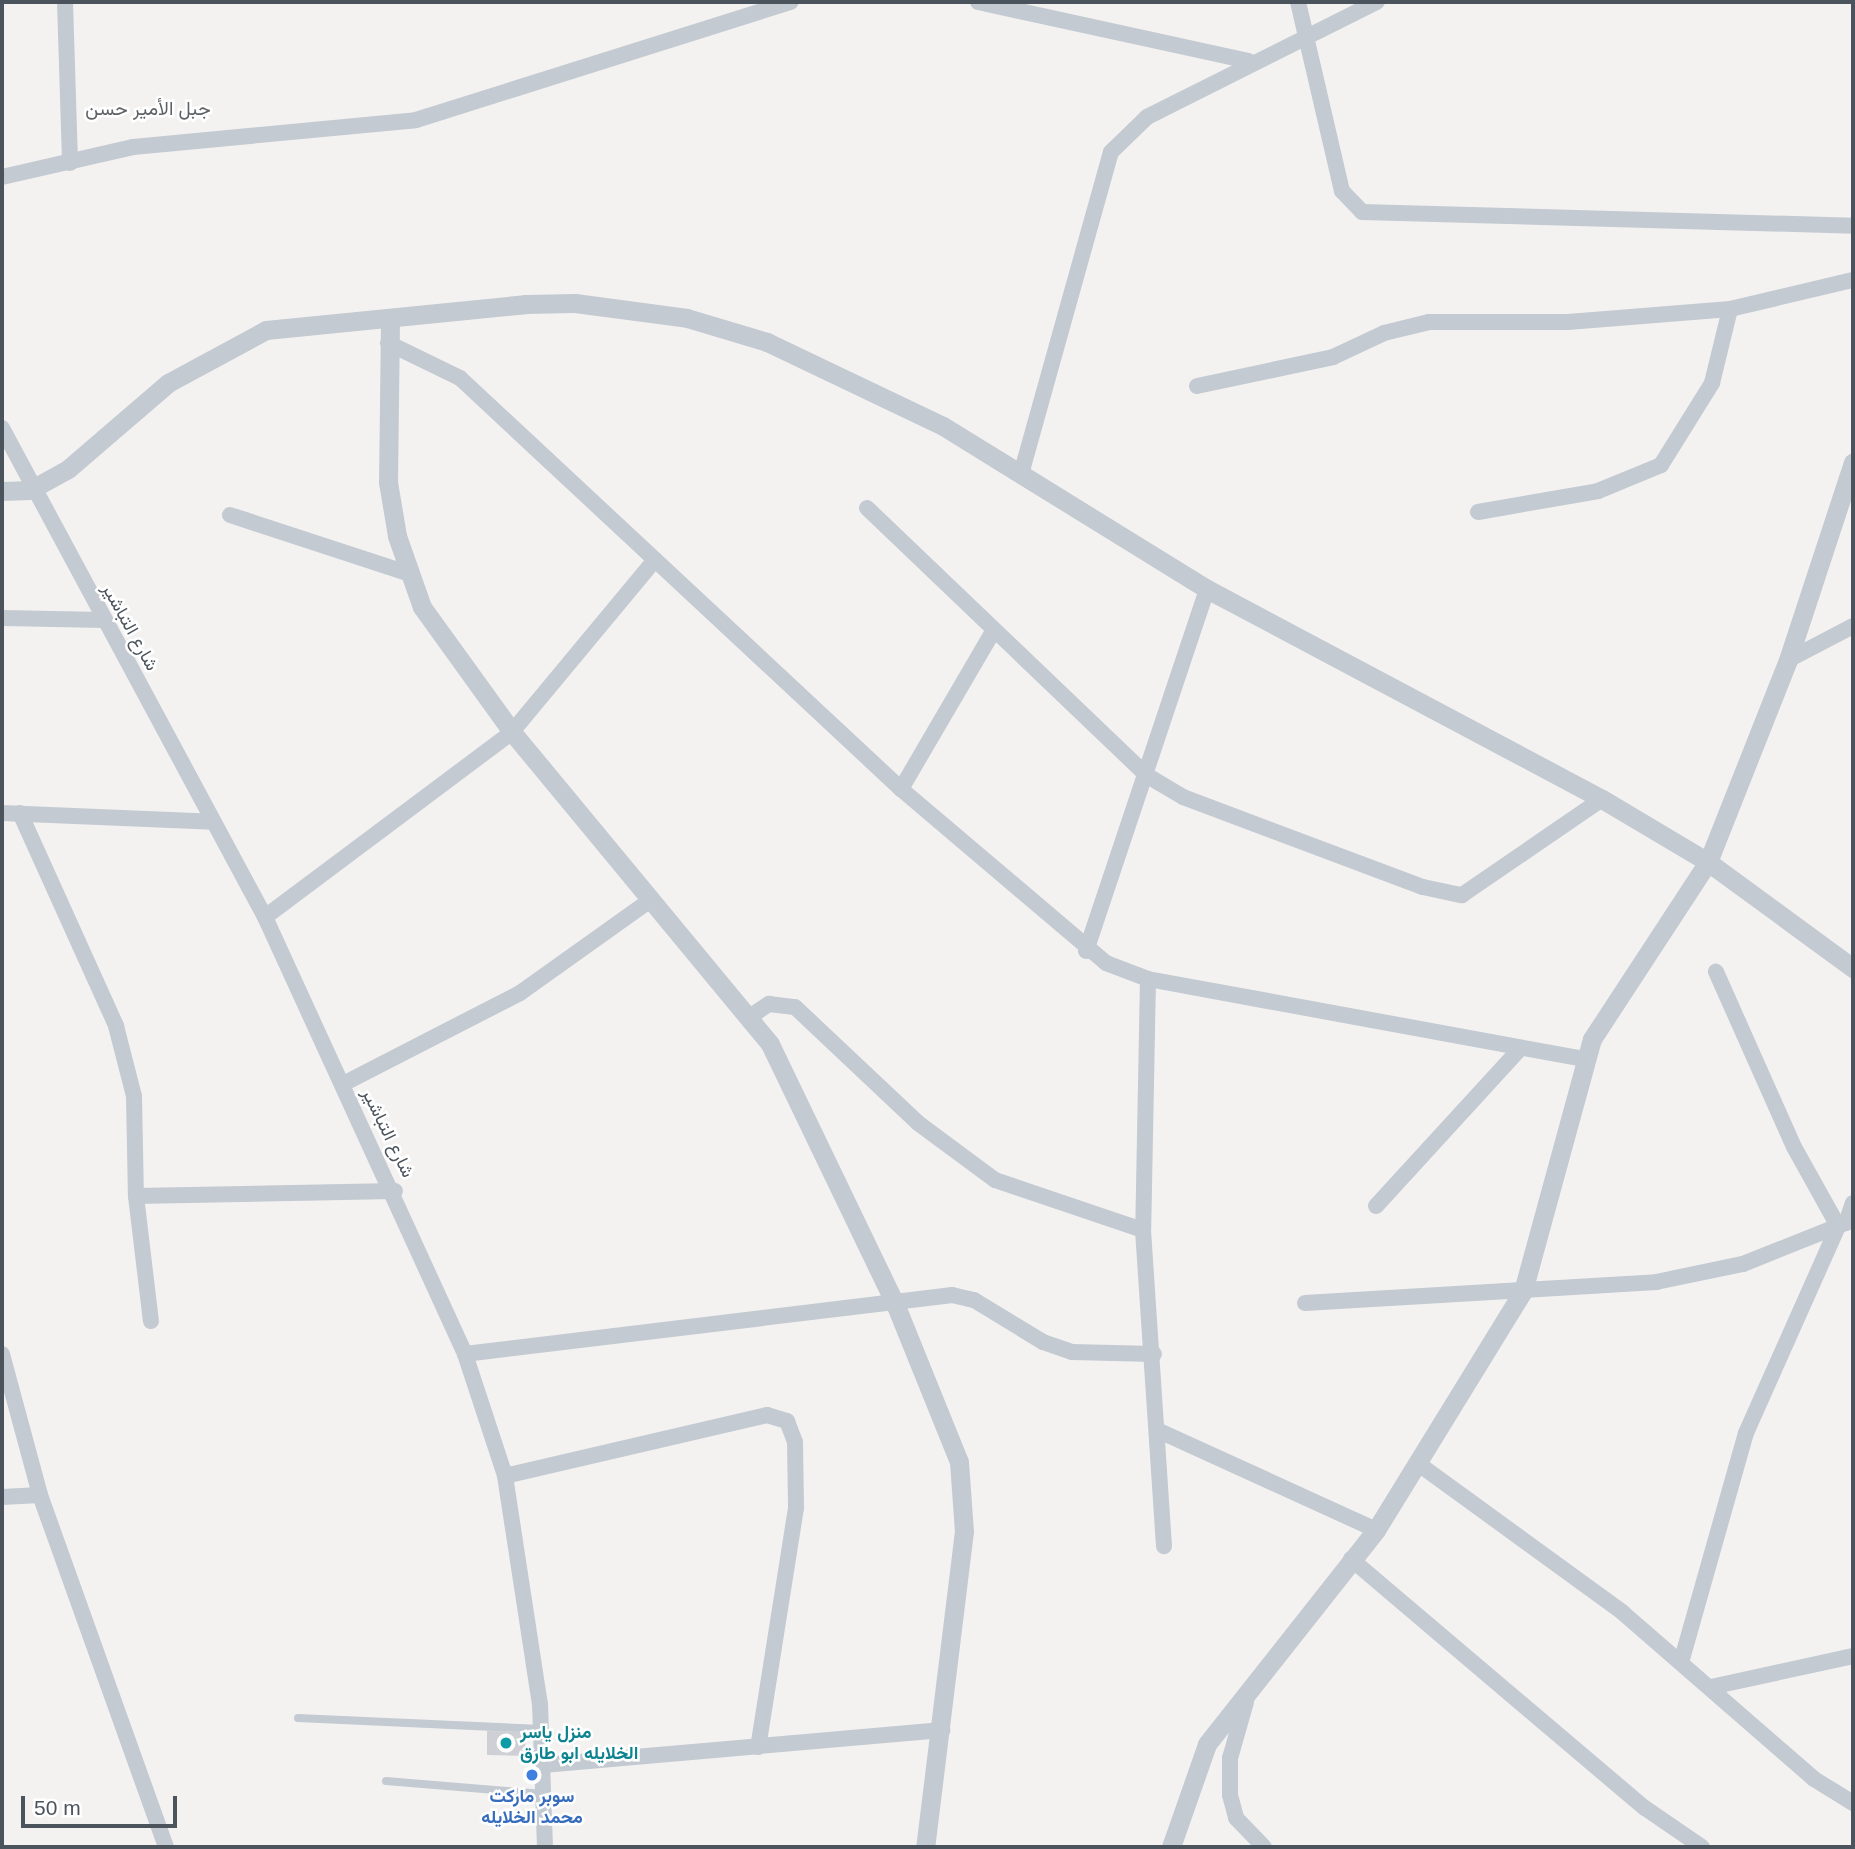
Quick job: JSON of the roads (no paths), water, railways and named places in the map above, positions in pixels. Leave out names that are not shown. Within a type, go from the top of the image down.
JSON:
[{"type":"street","points":[[65,2],[71,163]]},
{"type":"street","points":[[2,177],[133,148],[416,120],[791,2]]},
{"type":"street","points":[[978,2],[1249,61]]},
{"type":"street","points":[[1298,2],[1342,191],[1362,212],[1853,226]]},
{"type":"street","points":[[1021,474],[1111,152],[1147,117],[1249,61],[1306,39],[1377,2]]},
{"type":"street","points":[[1197,386],[1333,357],[1384,333],[1429,322],[1568,322],[1730,309],[1853,281]]},
{"type":"street","points":[[2,491],[30,490],[68,468],[168,383],[240,340],[291,325],[390,321],[575,303],[687,318],[767,342],[861,382],[1021,474],[1207,589],[1602,799],[1708,862],[1853,968]]},
{"type":"street","points":[[1478,512],[1598,491],[1661,465],[1712,383],[1730,309]]},
{"type":"street","points":[[390,321],[388,482],[407,573],[447,648],[512,732],[751,1016],[782,1065],[896,1306],[960,1462],[964,1493],[942,1730],[925,1847]]},
{"type":"street","points":[[388,343],[460,378],[901,789],[1086,951],[1148,979],[1584,1059]]},
{"type":"street","name":"شارع التباشير","points":[[2,428],[30,490],[105,620],[265,917],[395,1191],[466,1354],[505,1476],[541,1729],[545,1847]]},
{"type":"street","points":[[1171,1847],[1207,1744],[1246,1702],[1376,1530],[1420,1465],[1523,1290],[1584,1059],[1600,1020],[1708,862],[1788,660],[1853,462]]},
{"type":"street","points":[[867,508],[1146,775],[1244,821],[1462,895],[1602,799]]},
{"type":"street","points":[[230,516],[407,573]]},
{"type":"street","points":[[265,917],[512,732],[655,560]]},
{"type":"street","points":[[1086,951],[1207,589]]},
{"type":"street","points":[[2,618],[105,620]]},
{"type":"street","points":[[1788,660],[1853,626]]},
{"type":"street","points":[[901,789],[994,631]]},
{"type":"street","points":[[2,813],[213,822]]},
{"type":"street","points":[[20,813],[116,1026],[134,1096],[136,1196],[151,1321]]},
{"type":"street","points":[[343,1084],[520,993],[652,899]]},
{"type":"street","points":[[1716,972],[1794,1147],[1846,1223]]},
{"type":"street","points":[[1148,979],[1143,1230],[1154,1354],[1164,1546]]},
{"type":"street","points":[[751,1016],[769,1004],[795,1007],[918,1124],[995,1180],[1143,1230]]},
{"type":"street","points":[[1376,1206],[1520,1049]]},
{"type":"street","points":[[136,1196],[395,1191]]},
{"type":"street","points":[[1682,1659],[1745,1433],[1846,1223],[1853,1203]]},
{"type":"street","points":[[1305,1303],[1523,1290],[1700,1275],[1846,1223]]},
{"type":"street","points":[[466,1354],[896,1306],[952,1295],[974,1300],[1043,1342],[1072,1352],[1154,1354]]},
{"type":"street","points":[[2,1354],[40,1495],[166,1847]]},
{"type":"street","points":[[505,1476],[767,1415],[787,1421],[795,1442],[796,1508],[758,1747]]},
{"type":"street","points":[[1157,1430],[1376,1530]]},
{"type":"street","points":[[1420,1465],[1682,1659],[1814,1779],[1853,1803]]},
{"type":"street","points":[[2,1497],[40,1495]]},
{"type":"street","points":[[1352,1559],[1645,1808],[1702,1847]]},
{"type":"street","points":[[1711,1687],[1853,1657]]},
{"type":"street","points":[[1246,1702],[1230,1758],[1230,1795],[1236,1818],[1264,1847]]},
{"type":"street","points":[[543,1765],[942,1730]]},
{"type":"lane","points":[[298,1718],[541,1729]]},
{"type":"lane","points":[[386,1781],[544,1794]]},
{"type":"place","name":"منزل ياسر الخلايله ابو طارق","points":[[506,1743]]},
{"type":"place","name":"سوبر ماركت محمد الخلايله","points":[[532,1775]]},
{"type":"district","name":"جبل الأمير حسن","points":[[148,109]]}]
